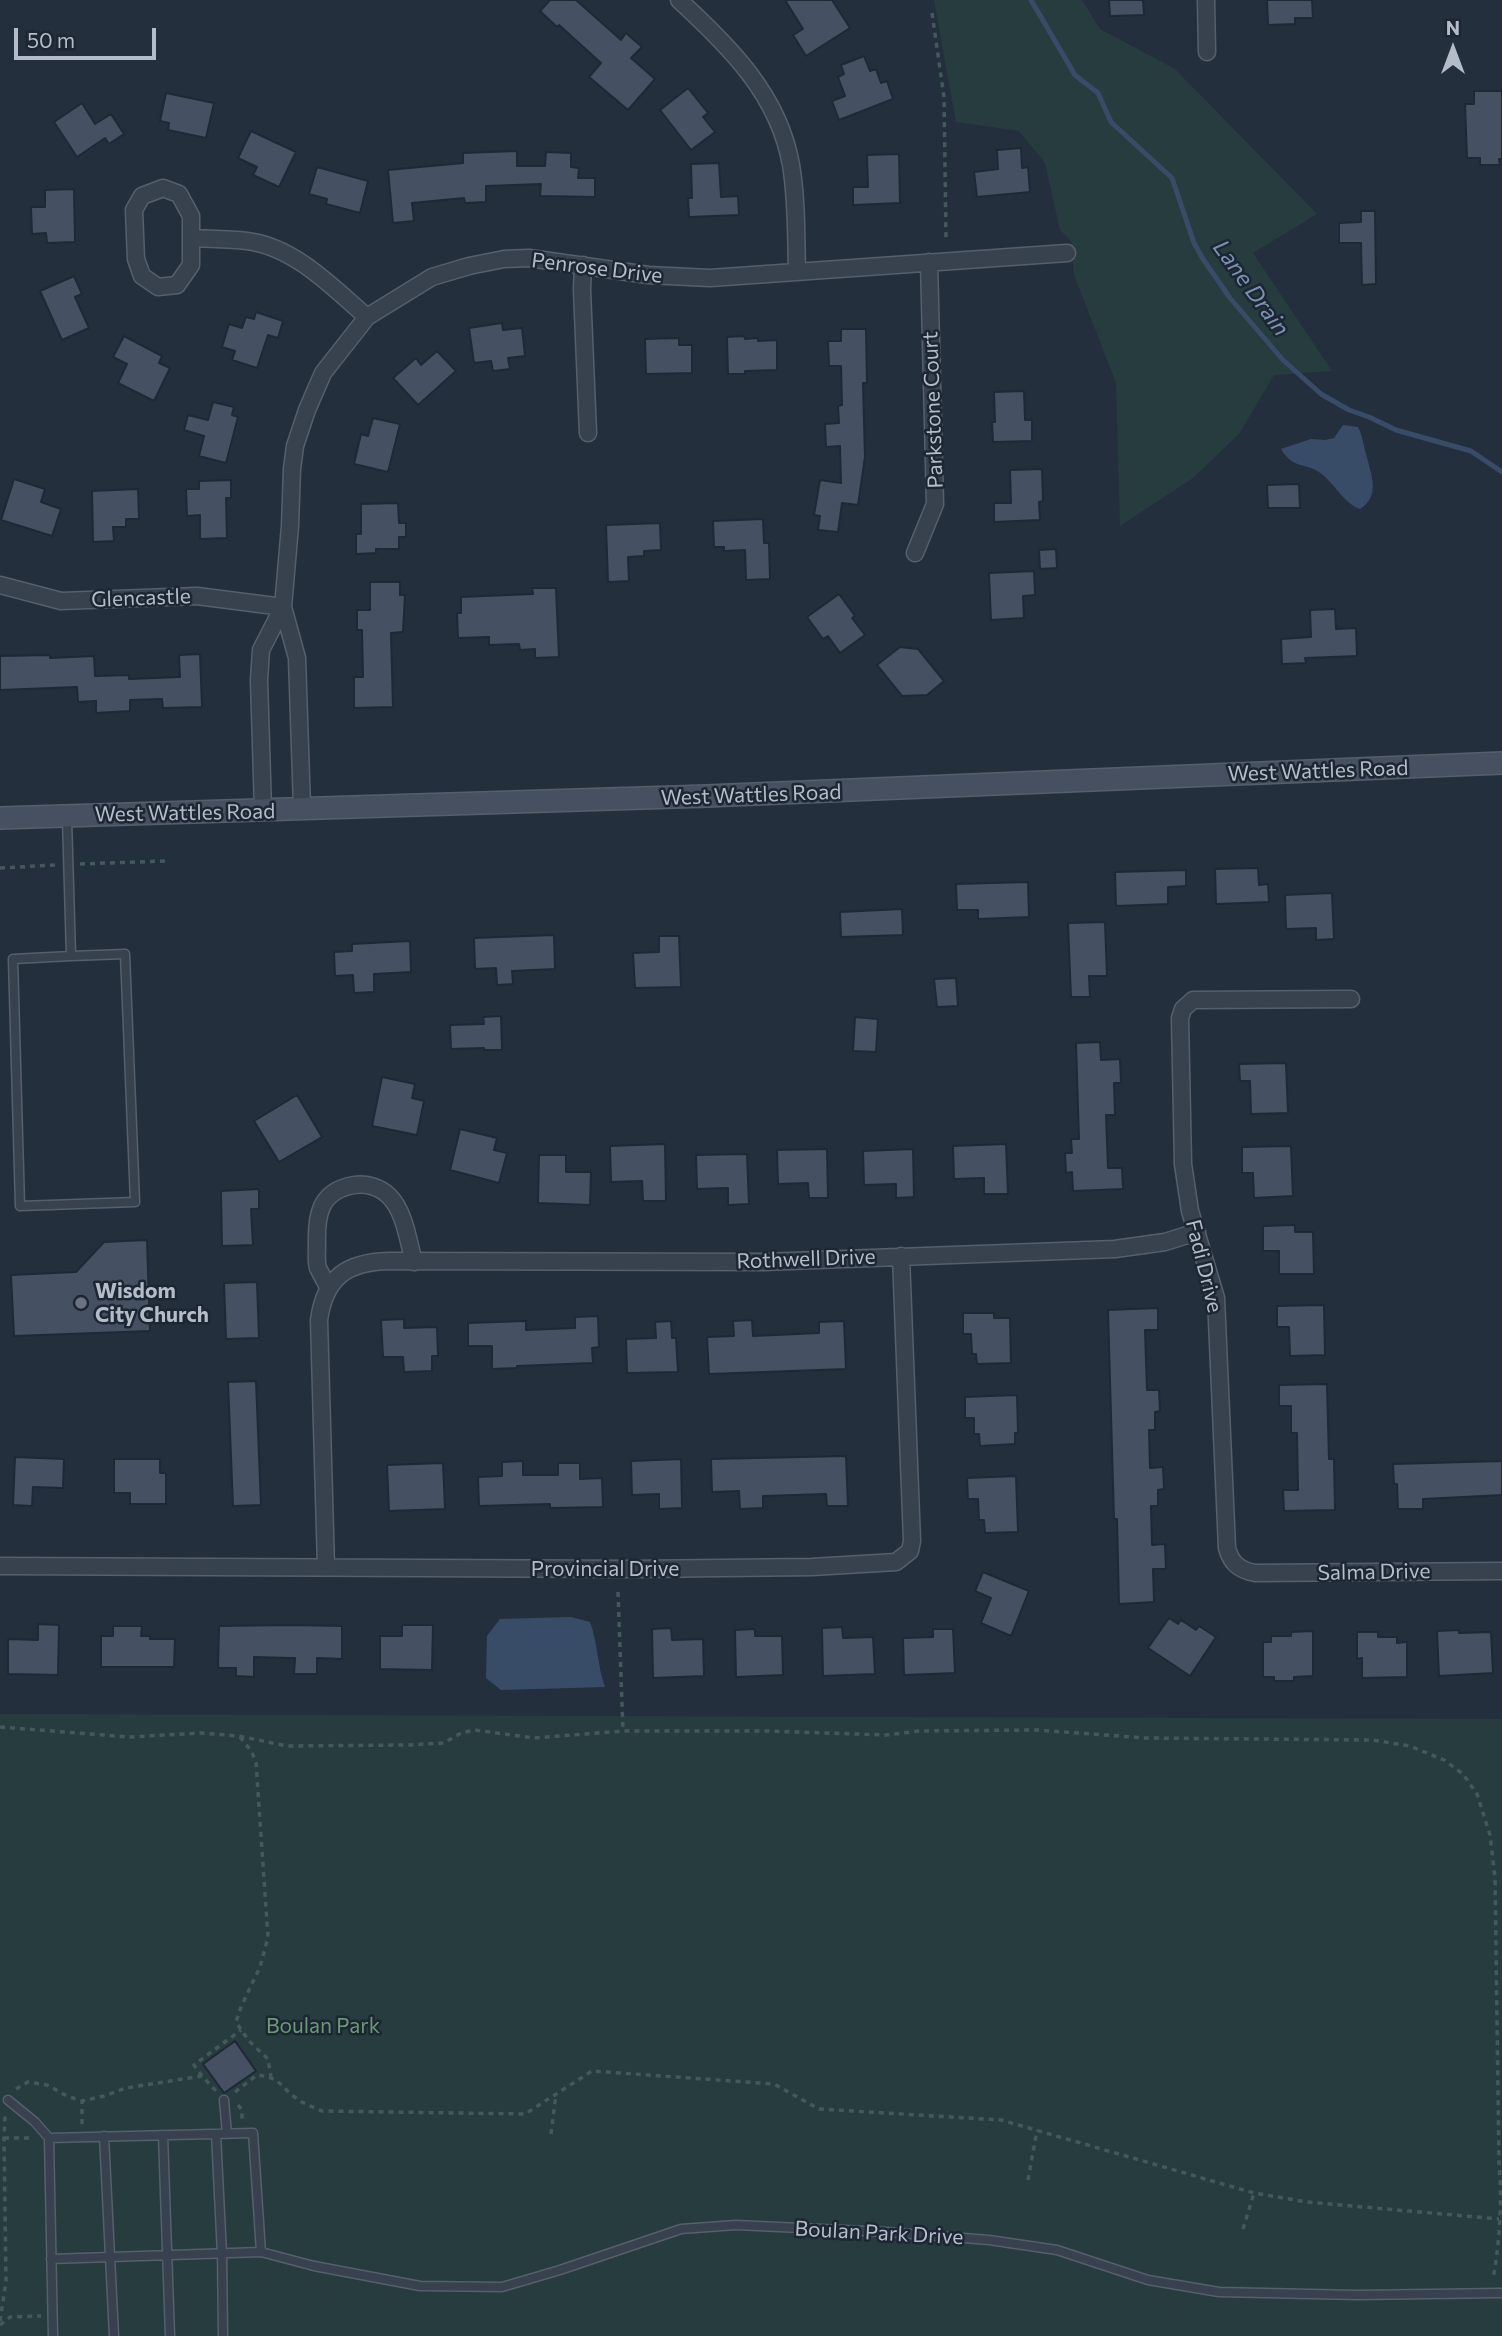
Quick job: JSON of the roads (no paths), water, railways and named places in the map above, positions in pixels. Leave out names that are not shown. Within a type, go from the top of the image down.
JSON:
[{"type":"street","points":[[679,0],[733,51],[751,72],[772,109],[786,142],[791,166],[797,272]]},
{"type":"street","points":[[1206,0],[1207,52]]},
{"type":"street","points":[[163,188],[179,194],[191,216],[192,238],[191,265],[177,285],[158,287],[142,276],[136,259],[134,210],[142,196],[163,188]]},
{"type":"street","points":[[192,238],[250,241],[292,256],[315,271],[367,317]]},
{"type":"street","name":"Penrose Drive","points":[[302,808],[297,658],[283,607],[295,446],[323,373],[367,317],[432,278],[469,265],[504,259],[529,258],[678,278],[1067,253]]},
{"type":"street","name":"Parkstone Court","points":[[915,553],[935,504],[929,262]]},
{"type":"street","points":[[583,265],[589,433]]},
{"type":"street","name":"Glencastle","points":[[0,585],[61,601],[197,596],[283,607]]},
{"type":"street","name":"Penrose Drive","points":[[263,810],[259,680],[261,650],[283,607]]},
{"type":"street","name":"West Wattles Road","points":[[0,818],[289,811],[302,808],[937,788],[1502,763]]},
{"type":"street","name":"Fadi Drive","points":[[1245,1571],[1229,1559],[1227,1548],[1216,1298],[1190,1210],[1183,1164],[1179,1027],[1183,1009],[1193,1000],[1351,999]]},
{"type":"street","points":[[327,1567],[319,1320],[321,1303],[328,1287],[317,1266],[318,1212],[327,1198],[341,1187],[359,1184],[373,1186],[388,1195],[398,1210],[414,1262]]},
{"type":"street","name":"Rothwell Drive","points":[[328,1287],[341,1275],[368,1262],[736,1262],[1115,1249],[1165,1242],[1197,1232]]},
{"type":"street","name":"Provincial Drive","points":[[0,1566],[712,1569],[896,1562],[910,1550],[912,1541],[901,1256]]},
{"type":"street","name":"Salma Drive","points":[[1245,1571],[1502,1571]]},
{"type":"lane","points":[[67,816],[71,957]]},
{"type":"lane","points":[[125,954],[135,1202],[20,1206],[13,959],[71,957],[125,954]]},
{"type":"lane","points":[[224,2099],[227,2134]]},
{"type":"lane","points":[[8,2100],[35,2122],[49,2138],[53,2336]]},
{"type":"lane","points":[[49,2138],[253,2133],[261,2252]]},
{"type":"lane","points":[[216,2134],[223,2336]]},
{"type":"lane","points":[[163,2135],[170,2336]]},
{"type":"lane","points":[[104,2136],[114,2336]]},
{"type":"lane","name":"Boulan Park Drive","points":[[51,2259],[261,2252],[314,2266],[420,2286],[502,2287],[681,2229],[736,2225],[989,2240],[1057,2250],[1148,2280],[1219,2292],[1357,2295],[1502,2293]]},
{"type":"water","points":[[1343,425],[1358,427],[1372,477],[1370,498],[1360,509],[1345,499],[1323,475],[1291,460],[1281,449],[1311,439],[1334,438]]},
{"type":"water","points":[[571,1617],[590,1622],[605,1687],[501,1690],[486,1678],[487,1636],[500,1619]]},
{"type":"waterway","name":"Lane Drain","points":[[1031,0],[1075,75],[1098,93],[1111,122],[1172,178],[1194,243],[1203,259],[1230,298],[1283,360],[1321,394],[1349,410],[1396,430],[1471,451],[1502,472]]},
{"type":"place","name":"Wisdom City Church","points":[[81,1303]]},
{"type":"park label","name":"Boulan Park","points":[[323,2026]]}]
